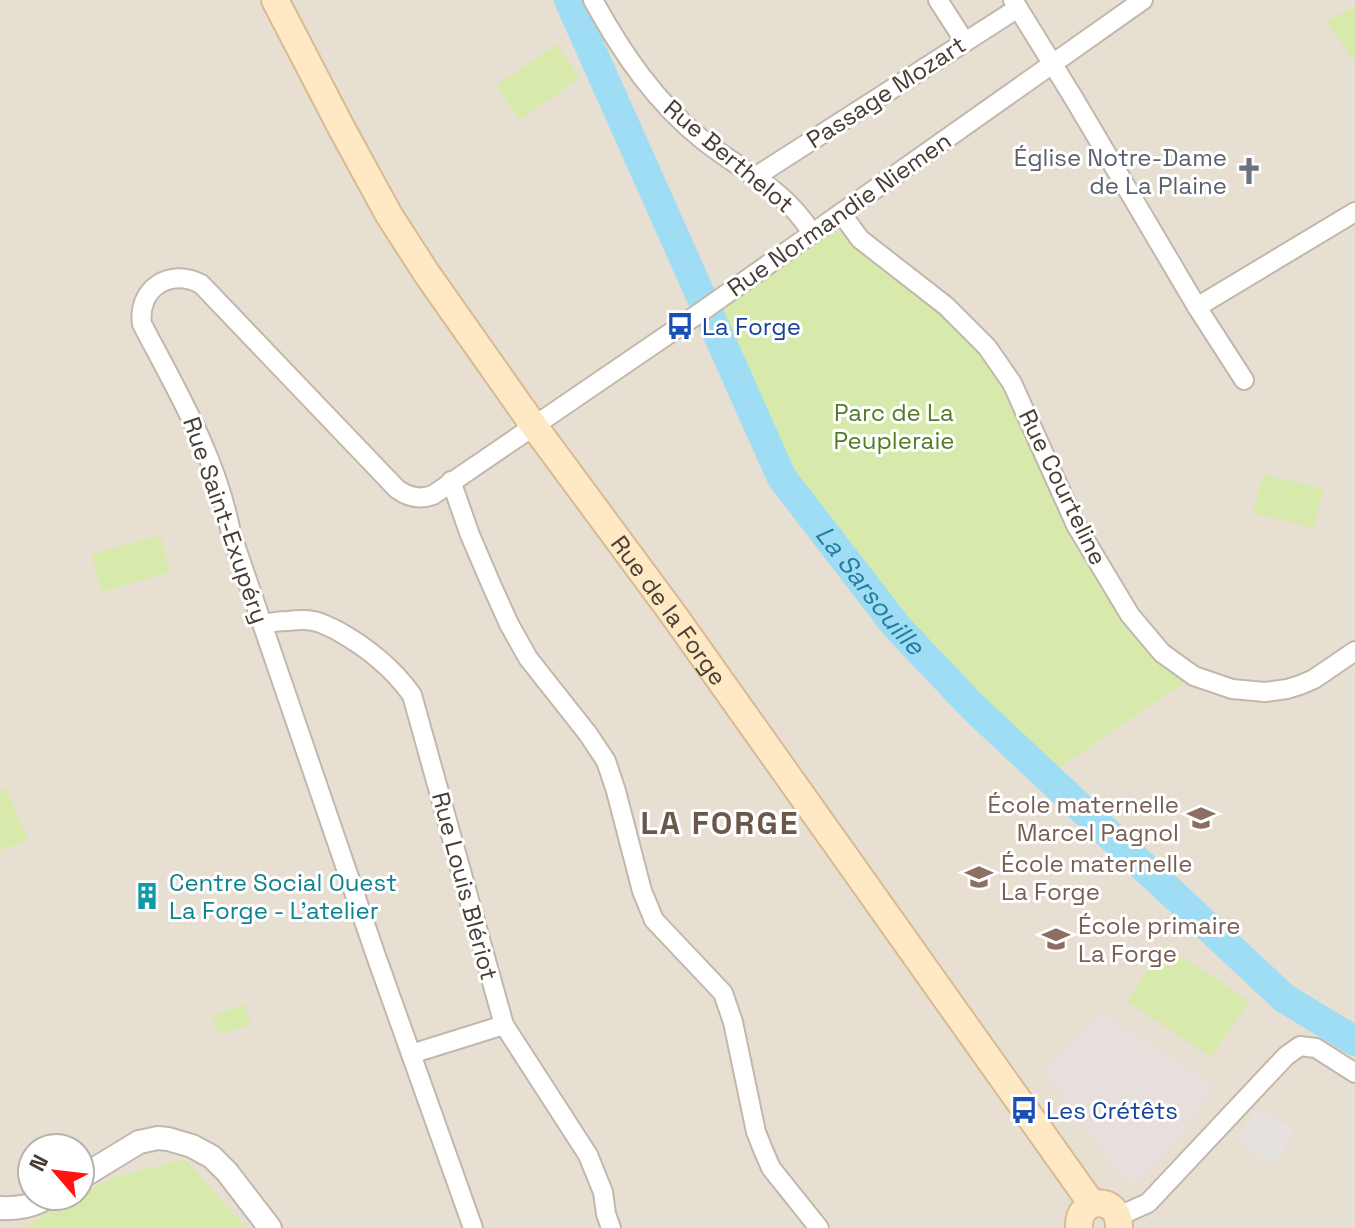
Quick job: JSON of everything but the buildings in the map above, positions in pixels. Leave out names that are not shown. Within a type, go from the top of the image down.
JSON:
[{"type":"main road","name":"Rue de la Forge","points":[[275,0],[389,215],[454,314],[673,614],[1092,1204]]},
{"type":"main road","points":[[1079,1228],[1082,1212],[1092,1204],[1105,1203],[1116,1210],[1119,1222]]},
{"type":"street","name":"Rue Berthelot","points":[[593,0],[618,45],[670,110],[702,139],[781,196],[812,233]]},
{"type":"street","points":[[938,0],[965,42]]},
{"type":"street","name":"Rue Normandie Niemen","points":[[534,426],[1143,0]]},
{"type":"street","name":"Passage Mozart","points":[[755,177],[965,42],[1015,4]]},
{"type":"street","points":[[1015,4],[1244,380]]},
{"type":"street","points":[[1197,307],[1355,212]]},
{"type":"street","name":"Rue Courteline","points":[[841,213],[860,239],[946,306],[987,347],[1012,383],[1076,525],[1130,615],[1162,653],[1194,676],[1232,689],[1265,692],[1287,689],[1314,679],[1355,651]]},
{"type":"street","name":"Rue Saint-Exupéry","points":[[473,1228],[231,533],[207,454],[142,324],[142,307],[153,289],[162,282],[184,278],[201,284],[389,482],[404,494],[433,495],[534,426]]},
{"type":"street","points":[[451,481],[470,535],[509,624],[528,658],[606,761],[642,891],[654,920],[723,993],[733,1022],[756,1132],[764,1152],[771,1168],[819,1228]]},
{"type":"street","name":"Rue Louis Blériot","points":[[263,625],[305,620],[326,625],[377,656],[400,678],[412,695],[504,1025],[588,1155],[603,1192],[611,1228]]},
{"type":"street","points":[[411,1054],[504,1025]]},
{"type":"street","points":[[1119,1222],[1148,1203],[1286,1056],[1300,1046],[1316,1048],[1355,1073]]},
{"type":"street","points":[[96,1168],[139,1142],[158,1138],[192,1146],[212,1157],[227,1172],[270,1228]]},
{"type":"shaded area","points":[[0,0],[1355,0],[1355,1228],[247,1228],[185,1159],[113,1177],[96,1186],[96,1132],[16,1132],[16,1212],[50,1212],[21,1228],[0,1228]]},
{"type":"shaded area","points":[[1102,1012],[1214,1086],[1180,1137],[1138,1182],[1121,1177],[1044,1070]]},
{"type":"shaded area","points":[[1256,1108],[1294,1130],[1275,1164],[1237,1142]]},
{"type":"green space","points":[[1355,6],[1355,58],[1351,57],[1327,21]]},
{"type":"green space","points":[[557,44],[580,78],[519,120],[496,85]]},
{"type":"green space","name":"Parc de La Peupleraie","points":[[826,224],[893,267],[987,347],[1130,615],[1194,676],[1047,776],[973,707],[897,627],[782,478],[747,401],[718,299]]},
{"type":"green space","points":[[1263,474],[1324,489],[1314,528],[1253,513]]},
{"type":"green space","points":[[160,535],[171,572],[102,592],[91,554]]},
{"type":"green space","points":[[6,788],[28,840],[0,851],[0,791]]},
{"type":"green space","points":[[1164,945],[1249,1001],[1211,1057],[1127,1001]]},
{"type":"green space","points":[[244,1004],[251,1024],[218,1035],[212,1015]]},
{"type":"green space","points":[[185,1159],[247,1228],[21,1228],[50,1212],[96,1212],[96,1186],[113,1177]]},
{"type":"waterway","name":"La Sarsouille","points":[[569,0],[782,478],[897,627],[973,707],[1284,998],[1355,1041]]},
{"type":"place","name":"Église Notre-Dame de La Plaine","points":[[1249,171]]},
{"type":"place","name":"La Forge","points":[[680,326]]},
{"type":"place","name":"École maternelle Marcel Pagnol","points":[[1201,818]]},
{"type":"place","name":"École maternelle La Forge","points":[[979,877]]},
{"type":"place","name":"Centre Social Ouest La Forge - L'atelier","points":[[147,896]]},
{"type":"place","name":"École primaire La Forge","points":[[1056,939]]},
{"type":"place","name":"Les Crétêts","points":[[1024,1110]]},
{"type":"district","name":"LA FORGE","points":[[720,823]]}]
